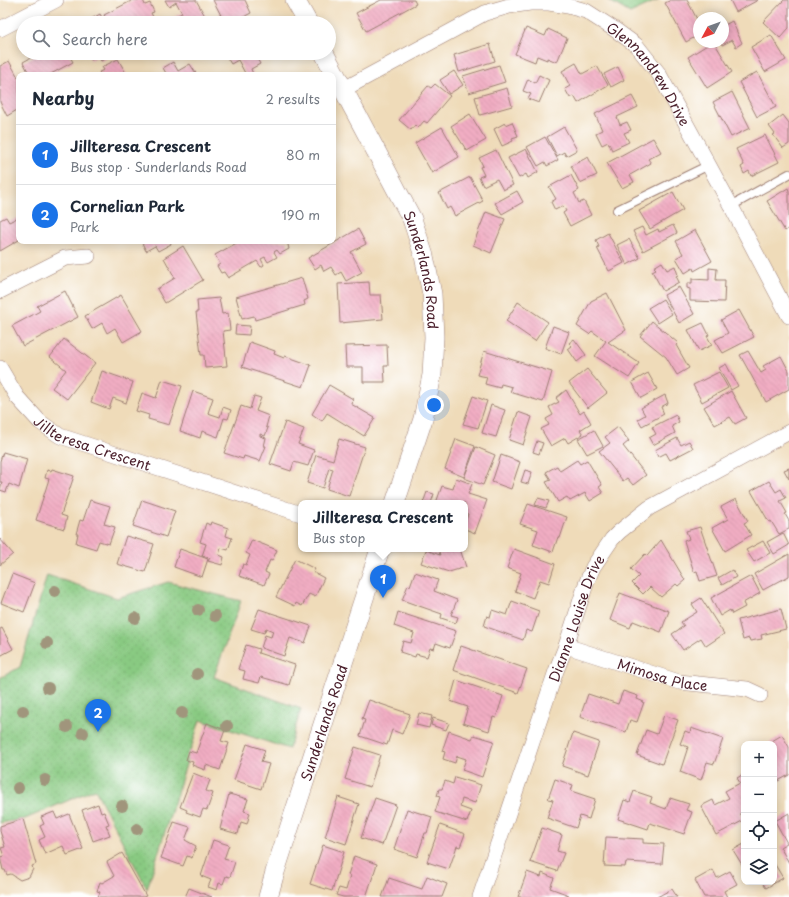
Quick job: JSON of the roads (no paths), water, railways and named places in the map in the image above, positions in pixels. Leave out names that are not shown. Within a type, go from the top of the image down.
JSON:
[{"type":"street","points":[[25,16],[56,0]]},
{"type":"street","points":[[296,0],[304,16]]},
{"type":"street","name":"Glennandrew Drive","points":[[344,89],[485,12],[530,2],[562,5],[586,11],[636,45],[659,74],[789,316]]},
{"type":"street","points":[[0,29],[16,21]]},
{"type":"street","name":"Sunderlands Road","points":[[328,60],[335,72]]},
{"type":"street","name":"Sunderlands Road","points":[[336,75],[412,218],[424,256],[432,294],[434,337],[432,375],[423,419],[396,500]]},
{"type":"street","points":[[0,291],[65,258],[88,256]]},
{"type":"street","name":"Jillteresa Crescent","points":[[0,368],[17,397],[40,422],[60,436],[298,513]]},
{"type":"street","name":"Dianne Louise Drive","points":[[480,897],[593,566],[612,539],[650,508],[789,432]]},
{"type":"street","name":"Sunderlands Road","points":[[268,897],[274,872],[379,552]]},
{"type":"street","name":"Mimosa Place","points":[[566,646],[679,682],[747,689],[760,695]]},
{"type":"lane","points":[[616,210],[709,165]]},
{"type":"lane","points":[[731,206],[789,174]]},
{"type":"place","name":"Jillteresa Crescent","points":[[383,598]]},
{"type":"place","name":"Cornelian Park","points":[[98,732]]}]
